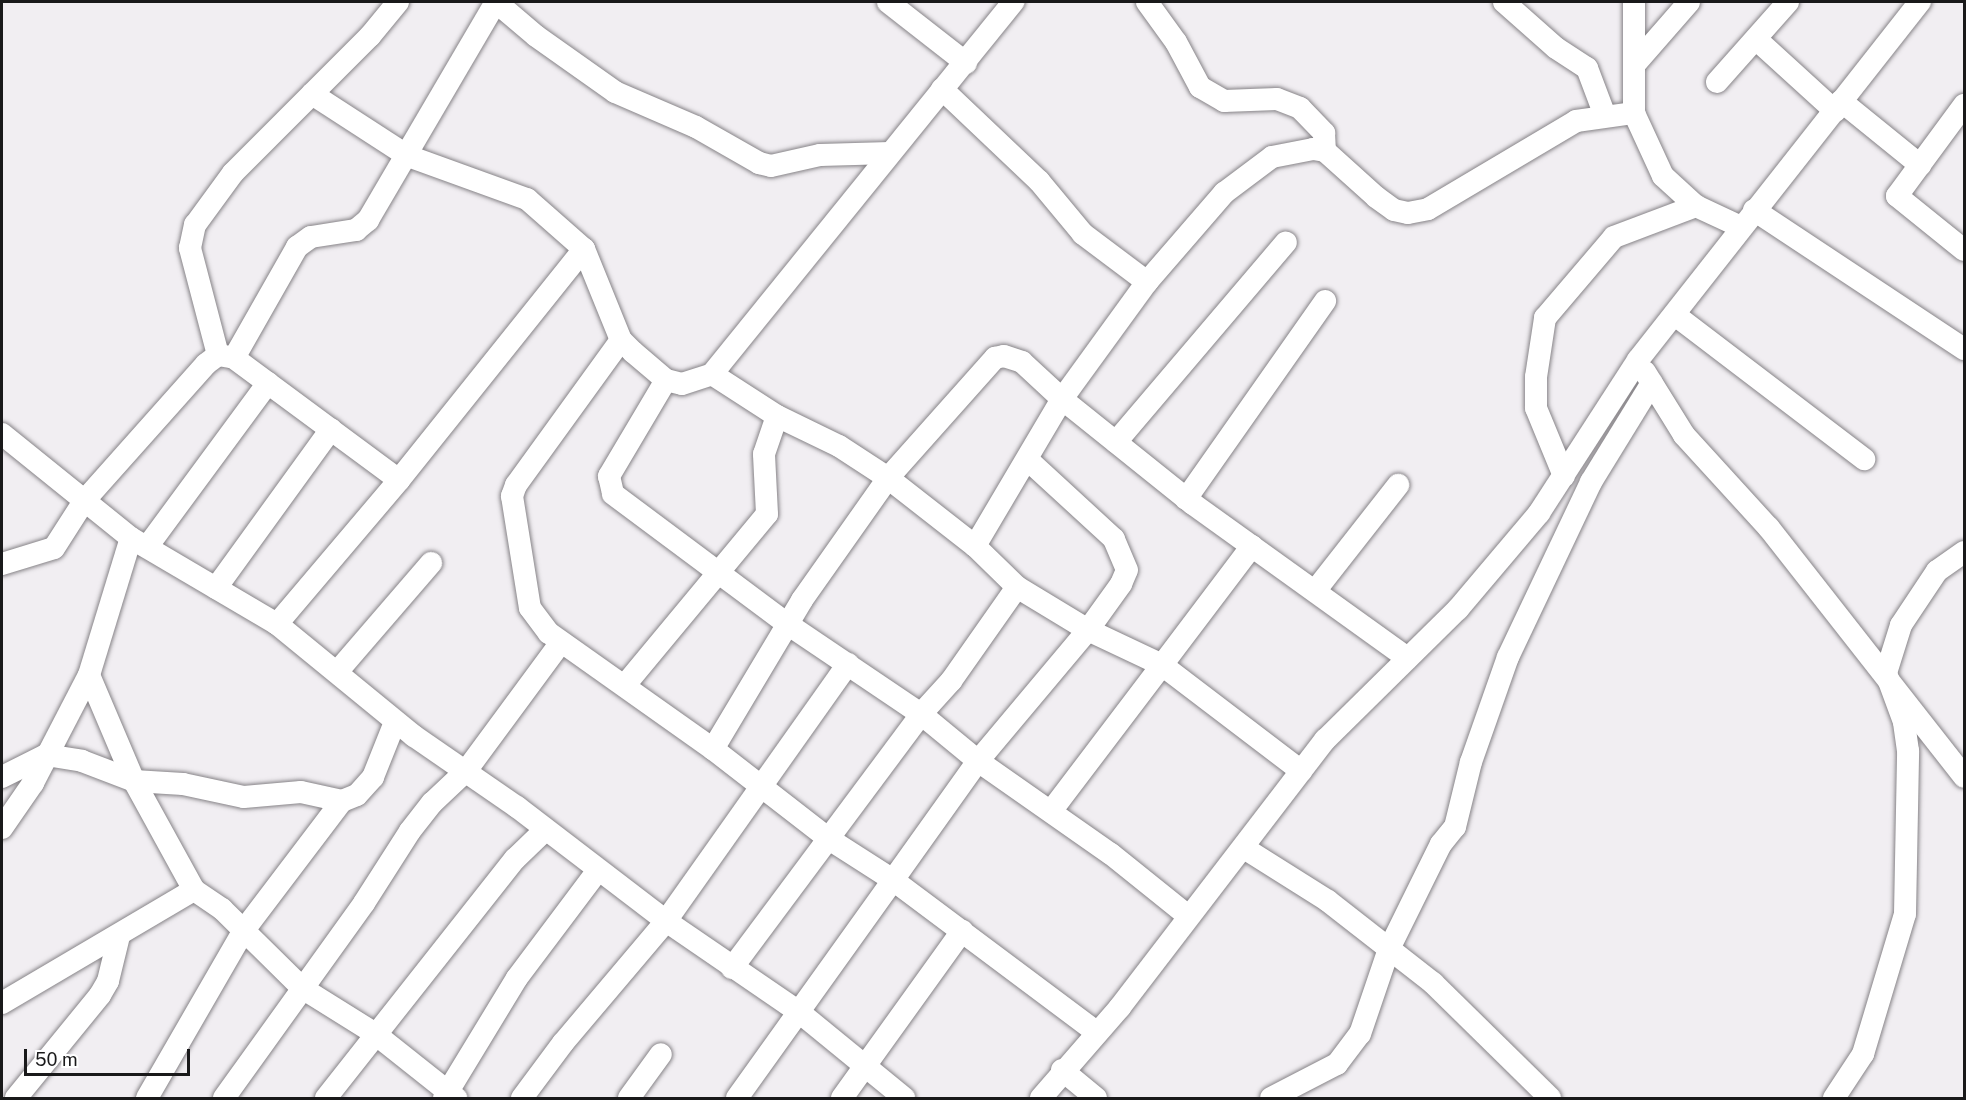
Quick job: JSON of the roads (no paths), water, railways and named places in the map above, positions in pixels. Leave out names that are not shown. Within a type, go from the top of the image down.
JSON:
[{"type":"street","points":[[398,2],[370,36],[233,172],[192,231],[190,248],[226,357],[268,383],[399,480]]},
{"type":"street","points":[[2,564],[54,548],[84,501],[206,364],[226,357],[297,247],[311,237],[356,230],[368,220],[408,156],[496,2],[615,92],[696,127],[759,163],[771,166],[820,155],[890,153]]},
{"type":"street","points":[[888,2],[966,63]]},
{"type":"street","points":[[312,94],[408,156],[526,199],[584,249],[621,340],[666,380],[682,384],[712,374],[942,89],[966,63],[1013,2]]},
{"type":"street","points":[[1147,2],[1176,42],[1200,87],[1224,101],[1277,99],[1300,108],[1324,133],[1325,151]]},
{"type":"street","points":[[1504,2],[1528,12],[1556,48],[1587,68],[1605,116]]},
{"type":"street","points":[[1634,2],[1634,113],[1663,176],[1696,206],[1747,218],[1963,344]]},
{"type":"street","points":[[1635,64],[1689,2]]},
{"type":"street","points":[[1717,82],[1788,2]]},
{"type":"street","points":[[1041,1098],[1062,1070],[1120,1007],[1188,916],[1244,848],[1324,740],[1458,609],[1539,513],[1638,360],[1675,315],[1747,218],[1920,2]]},
{"type":"street","points":[[1756,39],[1838,106],[1920,165]]},
{"type":"street","points":[[942,89],[1039,181],[1083,234],[1147,282]]},
{"type":"street","points":[[1965,105],[1958,128],[1920,165],[1897,196],[1965,250]]},
{"type":"street","points":[[975,546],[1028,460],[1045,422],[1147,282],[1224,193],[1260,164],[1272,157],[1313,149],[1325,151],[1376,197],[1394,210],[1408,213],[1428,209],[1576,121],[1634,113]]},
{"type":"street","points":[[1564,476],[1536,408],[1536,377],[1545,318],[1614,237],[1696,206]]},
{"type":"street","points":[[1116,442],[1286,242]]},
{"type":"street","points":[[277,624],[399,480],[584,249]]},
{"type":"street","points":[[1186,499],[1325,301]]},
{"type":"street","points":[[1675,315],[1864,459]]},
{"type":"street","points":[[621,340],[516,485],[512,496],[530,608],[549,633],[561,642],[713,749],[829,840],[893,880],[1096,1032]]},
{"type":"street","points":[[713,749],[802,600],[888,477],[995,358],[1004,356],[1022,362],[1062,399],[1186,499],[1407,658]]},
{"type":"street","points":[[1638,360],[1684,435],[1760,516],[1886,673],[1965,777]]},
{"type":"street","points":[[712,374],[777,416],[839,446],[888,477],[975,546],[1017,587],[1088,630],[1162,665],[1301,771]]},
{"type":"street","points":[[666,380],[609,476],[609,486],[613,494],[789,624],[921,714],[978,761],[1052,811],[1188,916]]},
{"type":"street","points":[[2,828],[46,755],[89,675],[139,542],[268,383]]},
{"type":"street","points":[[1271,1098],[1324,1073],[1351,1049],[1389,949],[1441,844],[1455,827],[1471,762],[1508,657],[1591,482],[1652,383]]},
{"type":"street","points":[[626,686],[767,514],[764,454],[777,416]]},
{"type":"street","points":[[216,588],[331,429]]},
{"type":"street","points":[[2,434],[84,501],[139,542],[277,624],[395,722],[466,771],[666,921],[799,1012],[904,1098]]},
{"type":"street","points":[[737,1098],[978,761],[1088,630],[1122,584],[1127,570],[1126,560],[1114,538],[1028,460]]},
{"type":"street","points":[[1315,591],[1398,484]]},
{"type":"street","points":[[1052,811],[1252,546]]},
{"type":"street","points":[[1834,1098],[1863,1054],[1905,914],[1908,751],[1904,722],[1886,673],[1901,625],[1937,571],[1965,552]]},
{"type":"street","points":[[336,672],[431,563]]},
{"type":"street","points":[[732,968],[921,714],[951,681],[1017,587]]},
{"type":"street","points":[[224,1098],[417,821],[466,771],[561,642]]},
{"type":"street","points":[[522,1098],[563,1043],[666,921],[848,664]]},
{"type":"street","points":[[89,675],[134,781],[194,890],[244,930],[302,988],[374,1034],[449,1097],[517,978],[598,870]]},
{"type":"street","points":[[147,1098],[244,930],[342,801],[357,795],[373,777],[395,722]]},
{"type":"street","points":[[2,777],[46,755],[82,761],[134,781],[183,784],[243,797],[301,792],[342,801]]},
{"type":"street","points":[[326,1098],[374,1034],[515,859],[544,831]]},
{"type":"street","points":[[1244,848],[1328,901],[1433,983],[1550,1098]]},
{"type":"street","points":[[2,1003],[194,890]]},
{"type":"street","points":[[842,1098],[867,1068],[962,931]]},
{"type":"street","points":[[16,1098],[100,995],[108,981],[119,936]]},
{"type":"street","points":[[629,1098],[661,1054]]},
{"type":"street","points":[[1062,1070],[1096,1098]]}]
